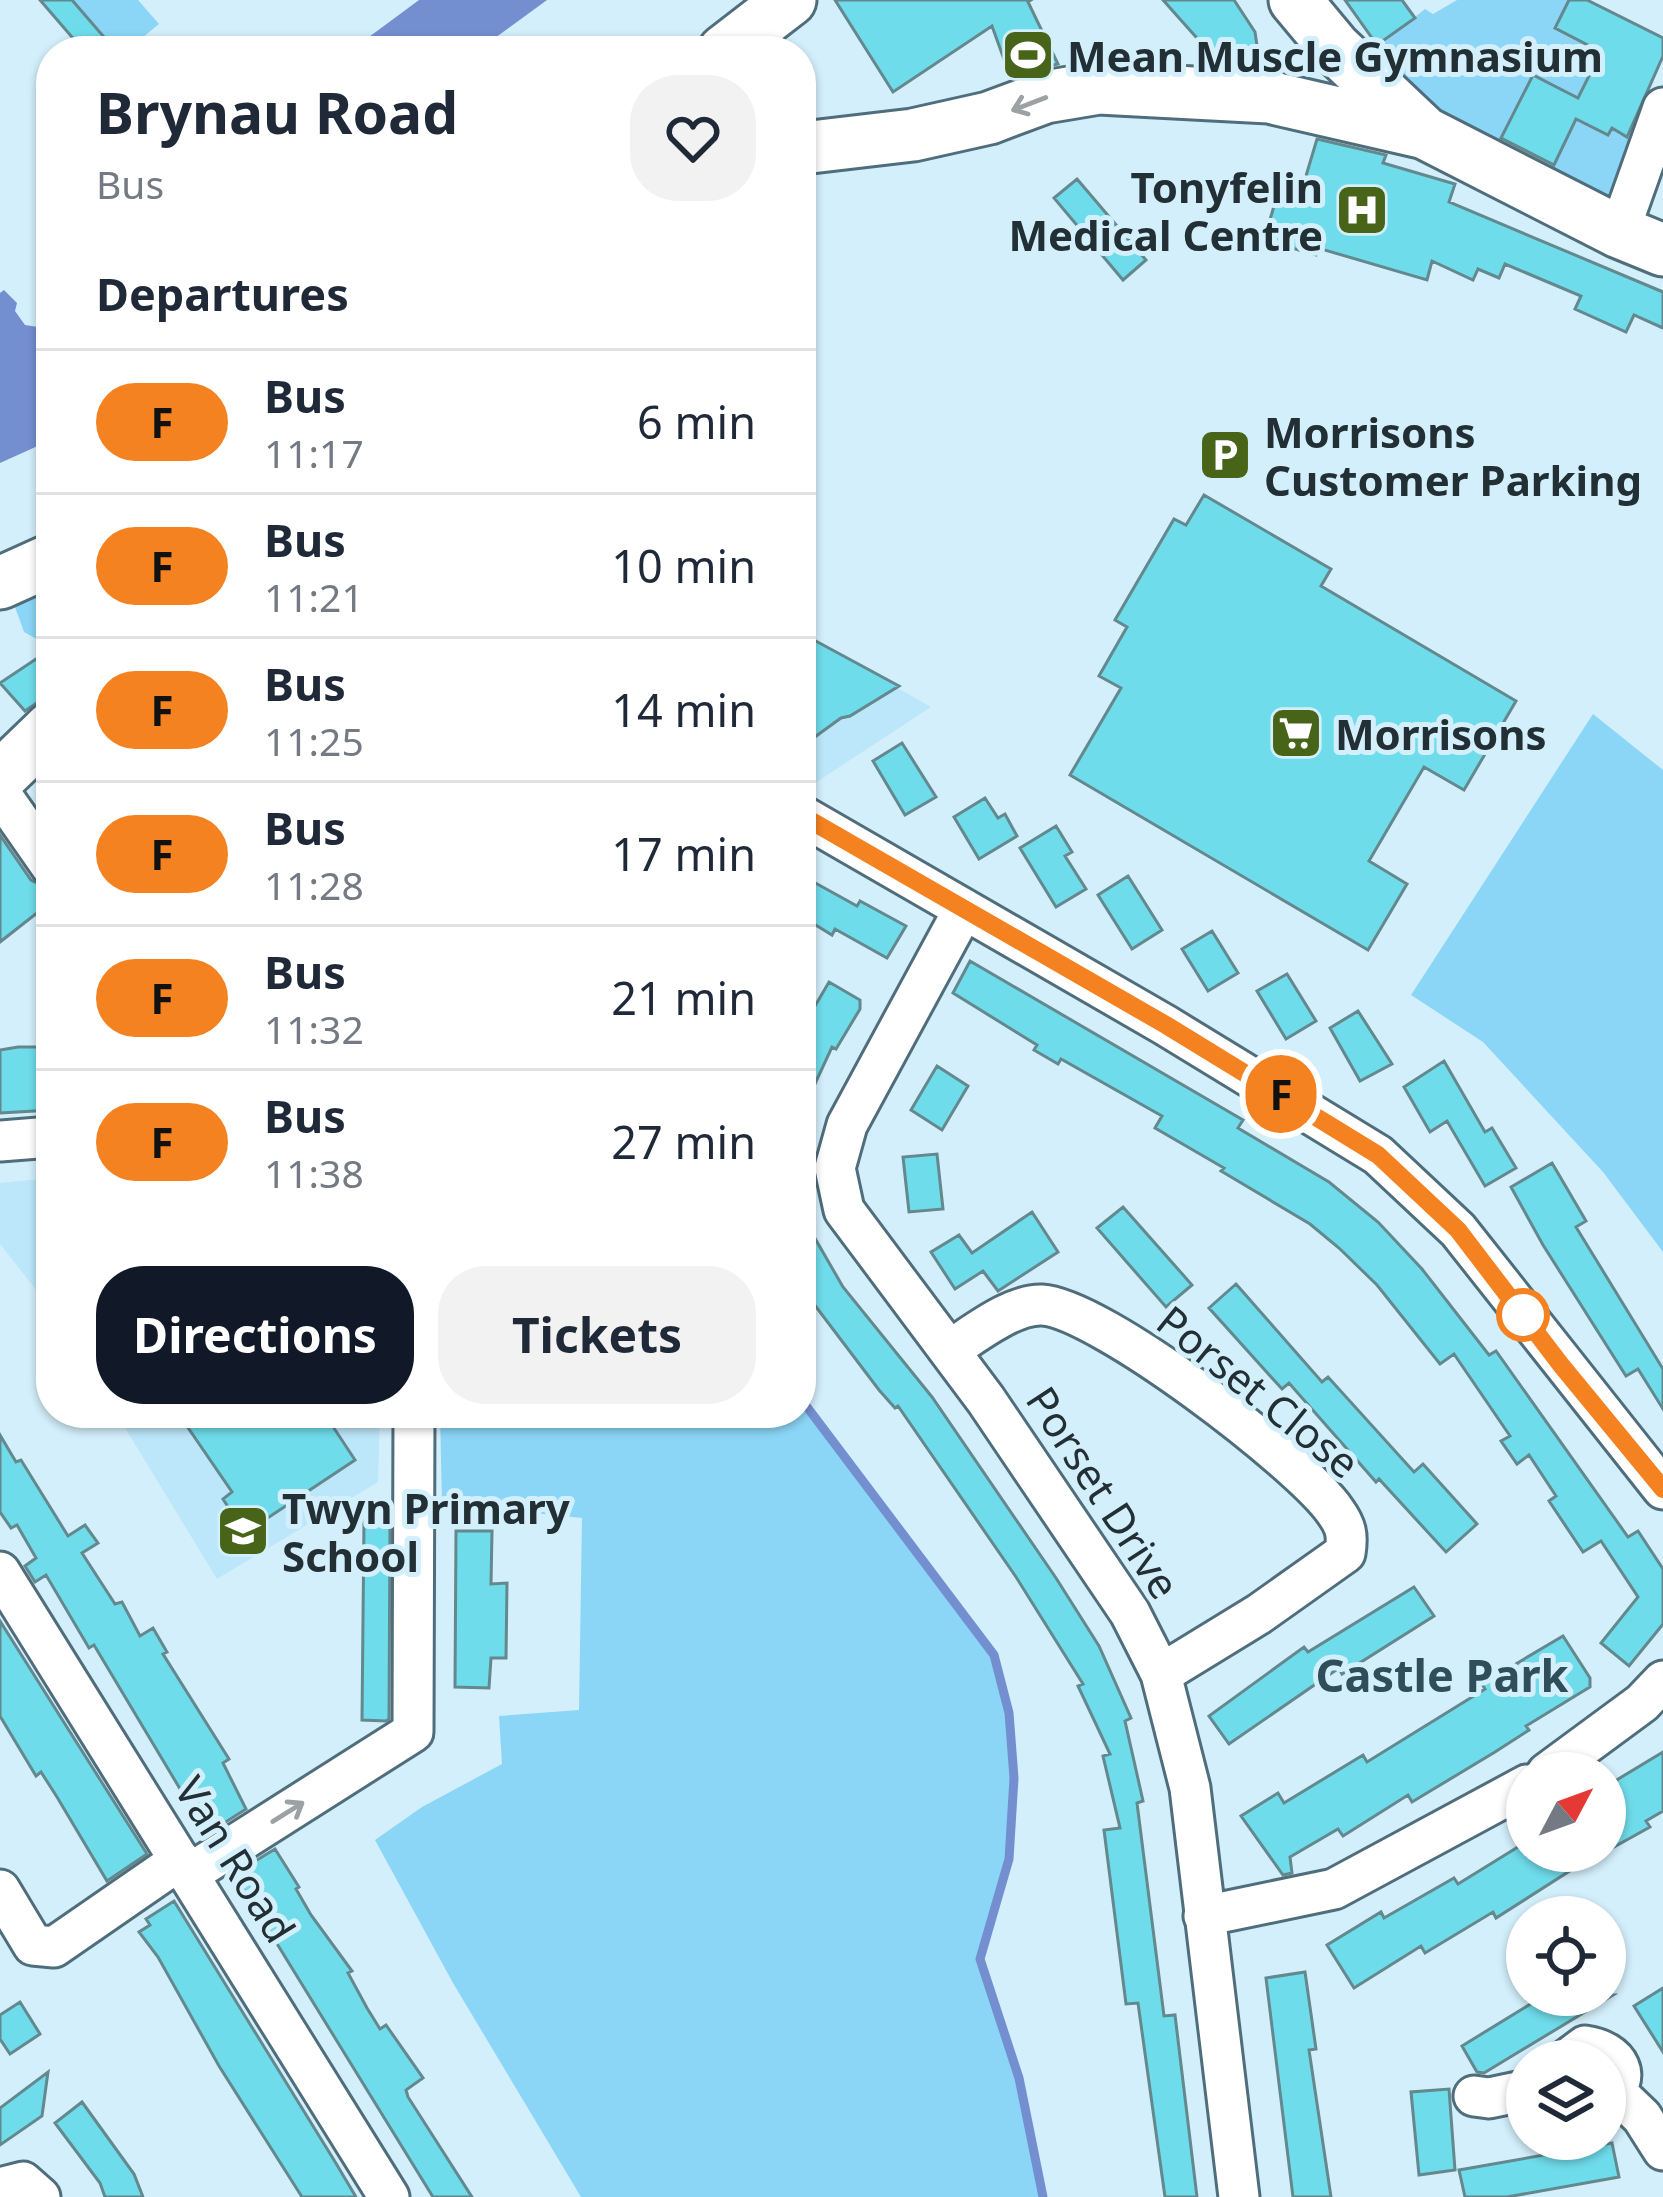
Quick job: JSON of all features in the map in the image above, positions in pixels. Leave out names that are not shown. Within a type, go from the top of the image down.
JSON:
[{"type":"main road","points":[[1269,98],[1286,81],[1294,63],[1294,33],[1285,0]]},
{"type":"main road","points":[[1295,0],[1335,48],[1425,133]]},
{"type":"main road","points":[[825,144],[913,135],[989,118],[1071,91],[1119,89],[1269,98],[1425,133],[1641,241]]},
{"type":"main road","points":[[0,583],[36,567]]},
{"type":"main road","points":[[0,777],[36,742]]},
{"type":"street","points":[[1641,241],[1663,108]]},
{"type":"street","points":[[0,793],[36,845]]},
{"type":"street","points":[[816,824],[1166,1025],[1378,1155],[1458,1230],[1663,1489]]},
{"type":"street","name":"Porset Drive","points":[[964,909],[847,1125],[835,1168],[844,1210],[951,1349],[1130,1612],[1161,1674],[1190,1788],[1239,2197]]},
{"type":"street","points":[[0,1142],[36,1138]]},
{"type":"street","name":"Porset Close","points":[[951,1349],[996,1321],[1042,1305],[1083,1320],[1150,1355],[1334,1508],[1348,1534],[1346,1553],[1161,1674]]},
{"type":"street","points":[[6,1912],[33,1945],[54,1947],[412,1732],[414,1428]]},
{"type":"street","name":"Van Road","points":[[7,1597],[185,1867],[389,2197]]},
{"type":"street","points":[[1575,1752],[1663,1681]]},
{"type":"street","points":[[1204,1916],[1334,1889],[1506,1796]]},
{"type":"street","points":[[1474,2096],[1506,2094]]},
{"type":"street","points":[[1626,2107],[1642,2117],[1663,2150]]},
{"type":"street","points":[[0,2188],[23,2182],[40,2197]]},
{"type":"shaded area","points":[[72,0],[138,0],[159,24],[144,36],[103,36]]},
{"type":"shaded area","points":[[419,0],[547,0],[498,36],[370,36]]},
{"type":"shaded area","points":[[1457,0],[1569,0],[1555,28],[1601,52],[1578,98],[1532,76],[1499,144],[1550,170],[1576,119],[1608,135],[1612,129],[1631,139],[1610,194],[1600,202],[1462,136],[1363,58],[1425,9],[1433,14]]},
{"type":"shaded area","points":[[4,290],[17,303],[15,311],[25,325],[36,327],[36,447],[0,463],[0,293]]},
{"type":"shaded area","points":[[36,585],[36,639],[24,632],[11,596]]},
{"type":"shaded area","points":[[816,642],[931,707],[816,782]]},
{"type":"shaded area","points":[[1593,714],[1663,770],[1663,1252],[1603,1172],[1483,1042],[1411,995]]},
{"type":"shaded area","points":[[36,1179],[36,1290],[0,1244],[0,1183]]},
{"type":"shaded area","points":[[816,1419],[994,1655],[1009,1713],[1014,1778],[1009,1859],[980,1959],[1019,2078],[1043,2197],[581,2197],[453,1983],[375,1840],[422,1807],[502,1764],[499,1716],[579,1710],[582,1518],[442,1504],[440,1428],[816,1428]]},
{"type":"shaded area","name":"Twyn Primary School","points":[[125,1428],[380,1428],[378,1482],[217,1579]]},
{"type":"building","points":[[40,0],[72,0],[103,36],[71,36]]},
{"type":"building","points":[[835,0],[1031,0],[1058,64],[1010,76],[992,26],[893,92]]},
{"type":"building","points":[[1163,0],[1234,0],[1255,32],[1259,59],[1251,66],[1220,64]]},
{"type":"building","points":[[1345,0],[1402,0],[1415,18],[1377,45]]},
{"type":"building","points":[[1569,0],[1587,0],[1663,38],[1663,56],[1627,137],[1612,128],[1608,135],[1576,119],[1554,165],[1501,138],[1533,75],[1578,98],[1601,52],[1555,28]]},
{"type":"building","points":[[1317,139],[1386,155],[1383,163],[1455,184],[1449,202],[1663,292],[1663,328],[1634,315],[1626,332],[1575,309],[1581,296],[1505,264],[1499,278],[1478,269],[1473,280],[1432,261],[1427,280],[1318,248],[1316,255],[1264,240],[1279,189],[1300,196]]},
{"type":"building","points":[[1077,179],[1146,260],[1123,280],[1054,198]]},
{"type":"building","name":"Morrisons","points":[[1204,495],[1331,569],[1321,586],[1516,701],[1464,790],[1424,767],[1369,861],[1407,884],[1368,950],[1070,775],[1121,688],[1099,676],[1127,627],[1115,620],[1174,519],[1186,525]]},
{"type":"building","points":[[816,641],[899,686],[816,736]]},
{"type":"building","points":[[36,659],[36,703],[25,711],[0,683]]},
{"type":"building","points":[[902,743],[936,797],[905,815],[873,761]]},
{"type":"building","points":[[985,798],[998,818],[1005,814],[1017,836],[979,859],[954,817]]},
{"type":"building","points":[[1056,826],[1072,852],[1065,856],[1086,889],[1056,907],[1020,848]]},
{"type":"building","points":[[0,835],[36,882],[36,914],[0,942]]},
{"type":"building","points":[[1128,876],[1162,930],[1132,949],[1098,895]]},
{"type":"building","points":[[816,883],[906,926],[887,958],[835,929],[832,935],[816,925]]},
{"type":"building","points":[[1212,931],[1238,973],[1208,991],[1182,949]]},
{"type":"building","points":[[970,961],[1243,1120],[1238,1128],[1329,1182],[1378,1222],[1422,1269],[1489,1355],[1496,1351],[1628,1537],[1638,1531],[1663,1569],[1663,1624],[1629,1666],[1601,1643],[1638,1597],[1601,1541],[1583,1552],[1549,1501],[1556,1496],[1529,1455],[1517,1464],[1501,1441],[1510,1436],[1454,1354],[1440,1364],[1377,1285],[1339,1248],[1310,1224],[1155,1128],[1162,1116],[1061,1059],[1058,1064],[1034,1050],[1037,1045],[953,993]]},
{"type":"building","points":[[1287,974],[1316,1021],[1286,1039],[1257,991]]},
{"type":"building","points":[[829,982],[860,1000],[860,1009],[836,1049],[832,1047],[816,1082],[816,1004]]},
{"type":"building","points":[[1358,1011],[1392,1064],[1360,1081],[1330,1028]]},
{"type":"building","points":[[36,1047],[36,1111],[0,1113],[0,1050]]},
{"type":"building","points":[[1444,1061],[1485,1132],[1492,1128],[1516,1168],[1485,1186],[1447,1121],[1430,1132],[1404,1087]]},
{"type":"building","points":[[937,1066],[968,1086],[942,1130],[911,1110]]},
{"type":"building","points":[[937,1154],[943,1209],[909,1212],[903,1157]]},
{"type":"building","points":[[1552,1163],[1586,1221],[1576,1227],[1663,1369],[1663,1409],[1638,1369],[1626,1376],[1511,1187]]},
{"type":"building","points":[[1123,1207],[1192,1285],[1166,1307],[1097,1228]]},
{"type":"building","points":[[1032,1212],[1058,1252],[998,1291],[983,1271],[955,1289],[931,1252],[959,1235],[972,1253]]},
{"type":"building","points":[[816,1240],[843,1287],[932,1397],[1056,1578],[1099,1646],[1131,1718],[1125,1721],[1143,1801],[1137,1803],[1164,2016],[1175,2015],[1197,2197],[1165,2197],[1138,2003],[1126,2004],[1104,1830],[1120,1828],[1103,1756],[1110,1754],[1078,1686],[1083,1684],[898,1406],[879,1390],[816,1307]]},
{"type":"building","points":[[1236,1284],[1322,1382],[1328,1377],[1414,1472],[1423,1464],[1477,1524],[1446,1552],[1379,1479],[1376,1482],[1289,1383],[1282,1389],[1209,1308]]},
{"type":"building","points":[[188,1428],[334,1428],[355,1460],[245,1533],[223,1499],[232,1492]]},
{"type":"building","points":[[0,1435],[68,1536],[85,1525],[98,1543],[82,1553],[115,1604],[122,1602],[140,1636],[153,1628],[167,1652],[163,1654],[229,1759],[223,1763],[246,1809],[207,1834],[94,1645],[89,1648],[46,1575],[35,1582],[25,1566],[36,1558],[17,1525],[11,1528],[0,1512]]},
{"type":"building","points":[[364,1519],[390,1520],[386,1721],[362,1720]]},
{"type":"building","points":[[456,1531],[492,1531],[491,1584],[507,1583],[506,1658],[491,1658],[489,1688],[455,1687]]},
{"type":"building","points":[[1414,1587],[1434,1616],[1342,1674],[1339,1668],[1229,1744],[1209,1716],[1304,1647],[1308,1652]]},
{"type":"building","points":[[0,1621],[147,1854],[107,1881],[41,1772],[36,1776],[0,1716]]},
{"type":"building","points":[[1563,1636],[1590,1678],[1590,1687],[1412,1802],[1408,1795],[1343,1836],[1338,1829],[1290,1857],[1292,1873],[1283,1875],[1241,1816],[1278,1793],[1284,1803],[1363,1755],[1367,1762]]},
{"type":"building","points":[[1663,1752],[1663,1811],[1646,1821],[1650,1827],[1626,1840],[1626,1774]]},
{"type":"building","points":[[275,1849],[311,1915],[352,1971],[348,1973],[380,2029],[386,2025],[423,2078],[406,2090],[408,2097],[472,2197],[433,2197],[234,1874]]},
{"type":"building","points":[[1506,1854],[1506,1872],[1568,1872],[1530,1896],[1506,1896],[1506,1912],[1496,1918],[1493,1912],[1425,1953],[1421,1946],[1354,1988],[1327,1945],[1381,1912],[1384,1918],[1454,1878],[1458,1884]]},
{"type":"building","points":[[174,1901],[356,2197],[302,2197],[219,2066],[139,1932],[150,1925],[146,1919]]},
{"type":"building","points":[[1305,1972],[1316,2049],[1309,2050],[1331,2197],[1293,2197],[1266,1978]]},
{"type":"building","points":[[1663,1988],[1663,2052],[1634,2006]]},
{"type":"building","points":[[20,2002],[40,2034],[10,2054],[0,2039],[0,2015]]},
{"type":"building","points":[[1511,2016],[1578,2016],[1539,2040],[1506,2040],[1506,2060],[1484,2073],[1477,2072],[1462,2046]]},
{"type":"building","points":[[48,2072],[42,2116],[0,2145],[0,2108]]},
{"type":"building","points":[[1449,2089],[1455,2170],[1419,2175],[1411,2092]]},
{"type":"building","points":[[82,2102],[134,2174],[143,2197],[105,2197],[100,2183],[55,2123]]},
{"type":"building","points":[[1516,2160],[1616,2160],[1619,2177],[1507,2197],[1465,2197],[1459,2170]]},
{"type":"waterway","points":[[816,1419],[994,1655],[1009,1713],[1014,1778],[1009,1859],[980,1959],[1019,2078],[1043,2197]]},
{"type":"bus line","name":"F","points":[[816,824],[1166,1025],[1378,1155],[1458,1230],[1663,1489]]},
{"type":"place","name":"Mean Muscle Gymnasium","points":[[1028,55]]},
{"type":"place","name":"Tonyfelin Medical Centre","points":[[1362,210]]},
{"type":"place","name":"Morrisons Customer Parking","points":[[1225,455]]},
{"type":"place","name":"Morrisons","points":[[1296,733]]},
{"type":"place","name":"Twyn Primary School","points":[[243,1531]]},
{"type":"district","name":"Castle Park","points":[[1442,1674]]}]
